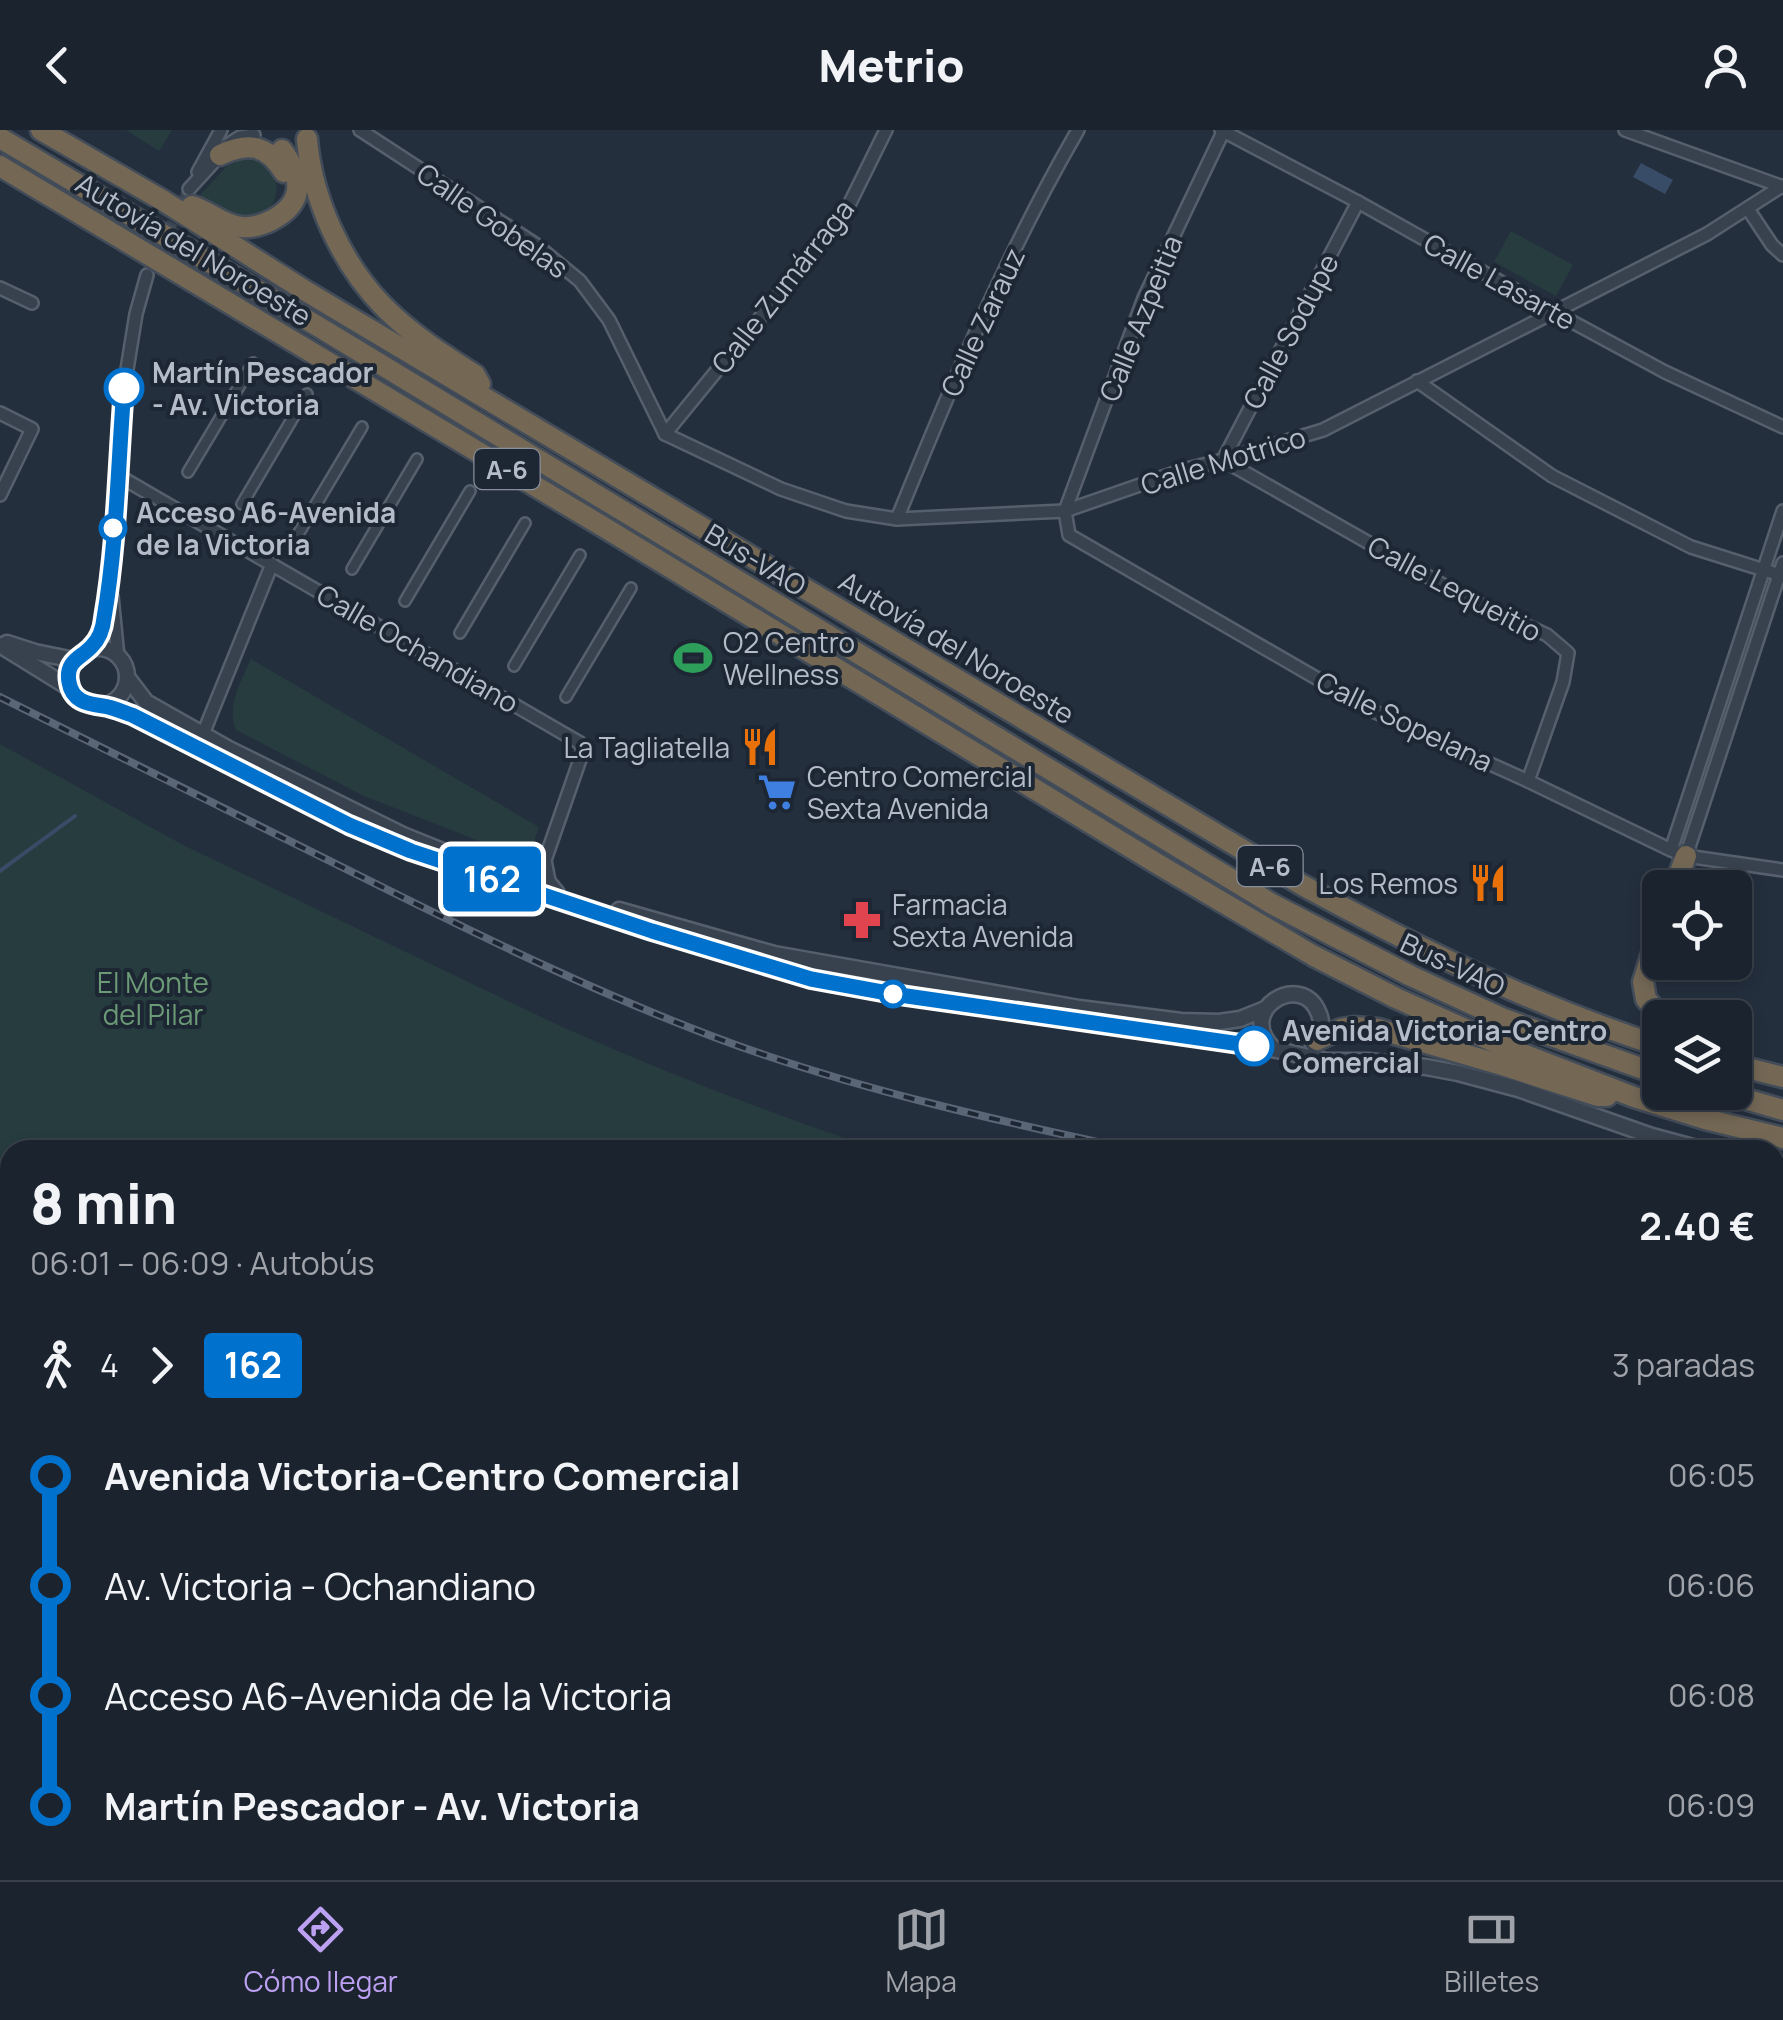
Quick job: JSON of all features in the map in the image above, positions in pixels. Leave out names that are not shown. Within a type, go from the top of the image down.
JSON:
[{"type":"highway","name":"Autovía del Noroeste","points":[[42,130],[1302,886],[1404,940],[1530,999],[1642,1039]]},
{"type":"highway","points":[[310,135],[309,158],[321,202],[346,258],[381,304],[418,337],[474,375],[489,399]]},
{"type":"highway","name":"Bus-VAO","points":[[0,138],[1272,904],[1411,976],[1504,1018],[1642,1068]]},
{"type":"highway","points":[[212,157],[238,147],[252,147],[278,163],[287,190],[286,199],[272,220]]},
{"type":"highway","points":[[162,200],[197,207],[228,224],[261,226],[284,214],[296,196],[298,180],[294,166],[282,150]]},
{"type":"highway","name":"Autovía del Noroeste","points":[[0,166],[1301,948],[1396,998],[1505,1047],[1634,1096],[1783,1138]]},
{"type":"highway","points":[[1676,870],[1678,853]]},
{"type":"highway","points":[[1320,1036],[1354,1027],[1378,1029],[1598,1096],[1634,1096]]},
{"type":"highway","points":[[1752,1069],[1783,1076]]},
{"type":"highway","points":[[1752,1101],[1783,1110]]},
{"type":"street","points":[[212,157],[221,130]]},
{"type":"street","points":[[212,157],[228,130]]},
{"type":"street","name":"Calle Zumárraga","points":[[664,434],[844,215],[886,130]]},
{"type":"street","name":"Calle Zarauz","points":[[897,519],[960,366],[1039,198],[1078,130]]},
{"type":"street","name":"Calle Lasarte","points":[[1222,130],[1665,372],[1783,427]]},
{"type":"street","name":"Calle Azpeitia","points":[[1065,511],[1144,298],[1222,130]]},
{"type":"street","points":[[1625,130],[1782,187]]},
{"type":"street","name":"Calle Gobelas","points":[[369,132],[535,244],[580,281],[609,320],[664,434]]},
{"type":"street","points":[[212,157],[236,139],[252,133],[262,143],[282,150],[300,145],[310,135]]},
{"type":"street","name":"Calle Motrico","points":[[664,434],[780,488],[846,511],[897,519],[1065,511],[1182,470],[1323,430],[1707,234],[1782,187]]},
{"type":"street","name":"Calle Sodupe","points":[[1222,460],[1358,202]]},
{"type":"street","points":[[1748,209],[1783,255]]},
{"type":"street","points":[[71,689],[68,674],[74,660],[90,649],[102,629],[111,579],[129,352],[147,274]]},
{"type":"street","points":[[0,288],[32,303]]},
{"type":"street","points":[[188,472],[253,363]]},
{"type":"street","points":[[1417,381],[1552,476],[1691,547],[1764,570],[1782,571],[1678,853]]},
{"type":"street","points":[[242,504],[307,394]]},
{"type":"street","points":[[0,413],[32,429],[0,495]]},
{"type":"street","points":[[297,536],[362,427]]},
{"type":"street","points":[[352,569],[417,459]]},
{"type":"street","name":"Calle Lequeitio","points":[[1222,460],[1464,596],[1547,635],[1568,653],[1563,682],[1528,781]]},
{"type":"street","name":"Calle Ochandiano","points":[[117,475],[580,743],[583,751],[546,860],[549,881],[558,892]]},
{"type":"street","points":[[405,601],[470,491]]},
{"type":"street","name":"Calle Sopelana","points":[[1065,511],[1069,535],[1373,711],[1678,853],[1783,870]]},
{"type":"street","points":[[1678,853],[1783,511]]},
{"type":"street","points":[[460,633],[525,523]]},
{"type":"street","points":[[514,666],[580,555]]},
{"type":"street","points":[[203,734],[272,564]]},
{"type":"street","points":[[104,706],[121,696],[127,677],[118,656],[111,579]]},
{"type":"street","points":[[566,697],[631,588]]},
{"type":"street","points":[[0,643],[74,660]]},
{"type":"street","points":[[0,643],[71,689],[80,701],[132,715],[349,825],[411,851],[811,979],[1274,1049],[1327,1061],[1368,1061],[1458,1073],[1518,1089],[1667,1140]]},
{"type":"street","points":[[90,649],[106,649],[118,656]]},
{"type":"street","points":[[127,677],[146,702],[246,758],[402,835],[558,892],[774,954],[1044,1002],[1181,1021],[1231,1021],[1265,1010],[1279,997],[1297,994],[1314,1004],[1321,1021],[1320,1036],[1306,1050],[1290,1054]]},
{"type":"street","points":[[1265,1010],[1263,1035],[1274,1049]]},
{"type":"street","points":[[1320,1036],[1333,1050],[1368,1061]]},
{"type":"green space","points":[[126,130],[172,130],[159,151]]},
{"type":"green space","points":[[244,158],[271,170],[276,182],[272,205],[263,214],[250,218],[229,214],[200,195],[226,167]]},
{"type":"green space","points":[[1511,231],[1573,265],[1556,296],[1494,262]]},
{"type":"green space","points":[[251,659],[539,827],[528,858],[364,796],[236,730],[234,703]]},
{"type":"green space","name":"El Monte del Pilar","points":[[0,744],[183,845],[560,1026],[718,1092],[851,1140],[0,1140]]},
{"type":"water","points":[[1641,163],[1673,180],[1665,194],[1633,177]]},
{"type":"waterway","points":[[0,871],[75,816]]},
{"type":"tunnel","points":[[153,262],[189,189]]},
{"type":"railway","points":[[0,697],[498,944],[685,1026],[882,1091],[1090,1140]]},
{"type":"bus line","name":"162","points":[[124,388],[111,579],[102,629],[90,649],[74,660],[68,674],[71,689],[80,701],[132,715],[349,825],[411,851],[811,979],[1254,1046]]},
{"type":"place","name":"Martín Pescador - Av. Victoria","points":[[124,388]]},
{"type":"place","name":"Acceso A6-Avenida de la Victoria","points":[[113,528]]},
{"type":"place","name":"O2 Centro Wellness","points":[[693,658]]},
{"type":"place","name":"La Tagliatella","points":[[760,747]]},
{"type":"place","name":"Centro Comercial Sexta Avenida","points":[[777,792]]},
{"type":"place","name":"Los Remos","points":[[1488,883]]},
{"type":"place","name":"Farmacia Sexta Avenida","points":[[862,920]]},
{"type":"place","name":"Avenida Victoria-Centro Comercial","points":[[1254,1046]]}]
